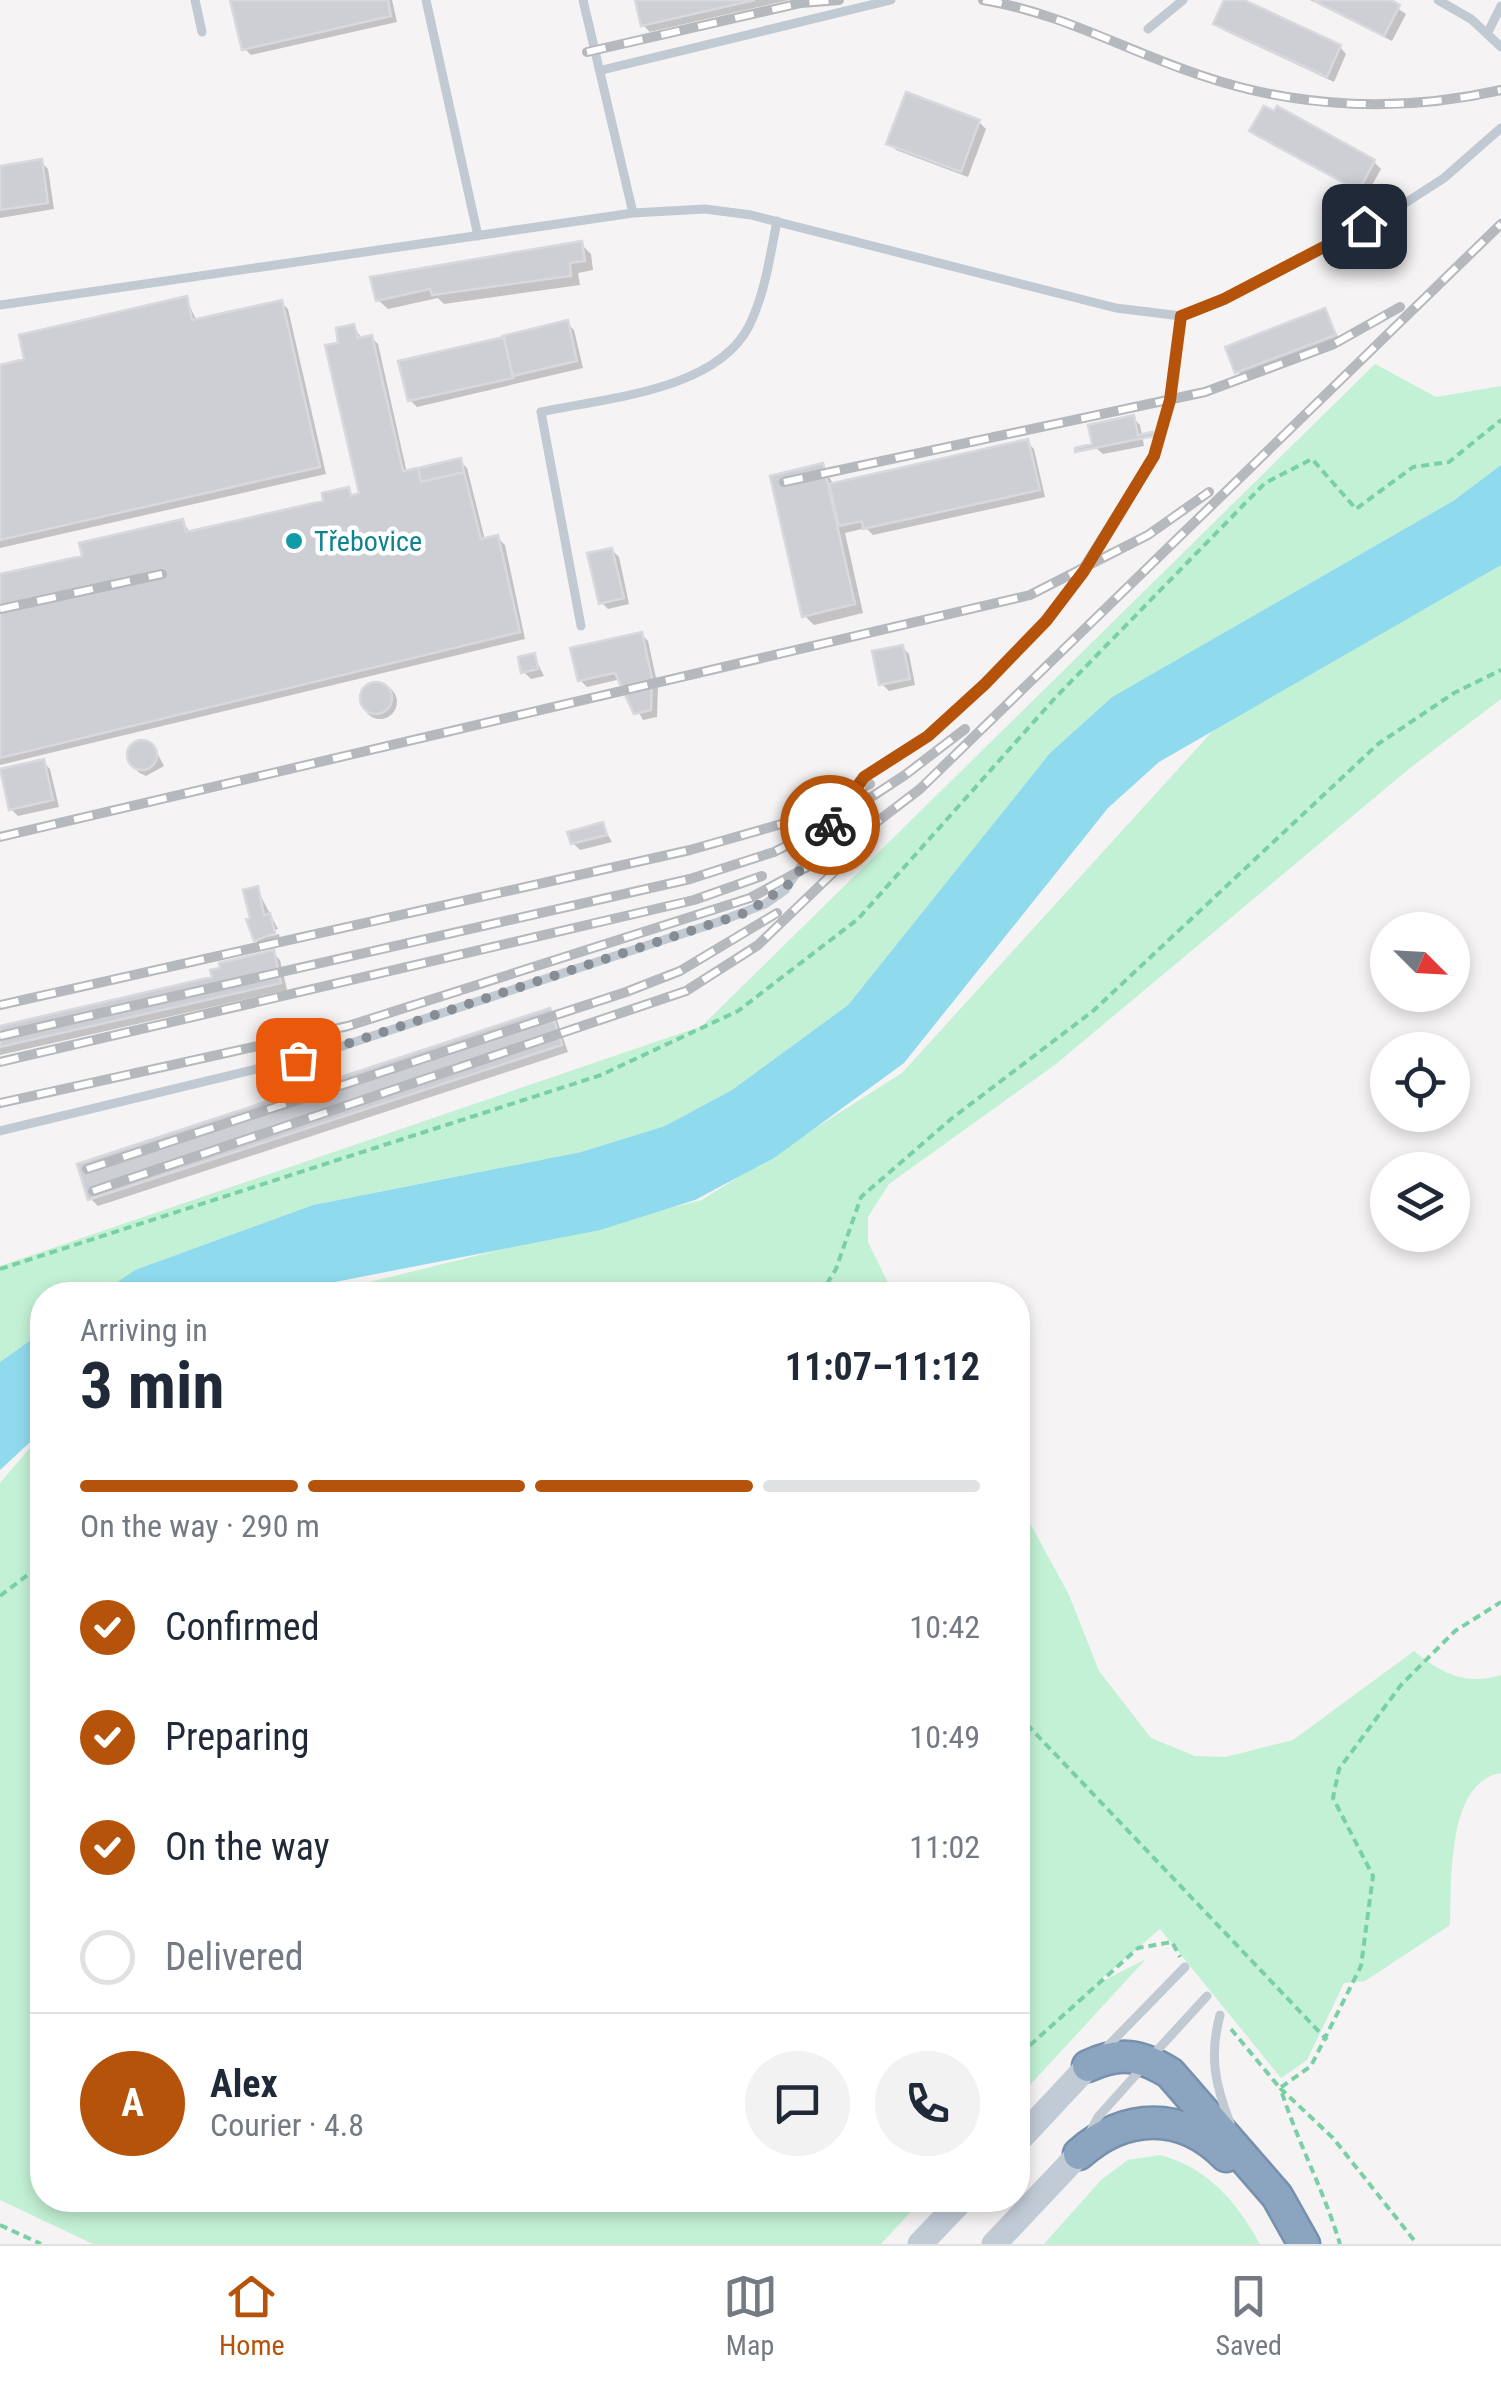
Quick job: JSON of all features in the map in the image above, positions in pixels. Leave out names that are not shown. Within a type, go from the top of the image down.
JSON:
[{"type":"highway","points":[[1088,2066],[1108,2056],[1149,2060],[1170,2073],[1277,2196],[1304,2244]]},
{"type":"highway","points":[[1079,2154],[1097,2138],[1140,2122],[1163,2122],[1198,2133],[1251,2183],[1290,2244]]},
{"type":"main road","points":[[1030,2128],[1088,2066]]},
{"type":"main road","points":[[1030,2206],[1079,2154]]},
{"type":"main road","points":[[920,2244],[951,2212]]},
{"type":"main road","points":[[994,2244],[1024,2212]]},
{"type":"lane","points":[[195,0],[202,32]]},
{"type":"lane","points":[[426,0],[478,236]]},
{"type":"lane","points":[[583,0],[633,213]]},
{"type":"lane","points":[[602,70],[891,0]]},
{"type":"lane","points":[[1148,29],[1183,0]]},
{"type":"lane","points":[[1438,0],[1501,46]]},
{"type":"lane","points":[[1487,34],[1501,6]]},
{"type":"lane","points":[[0,305],[633,213],[705,209],[777,221],[1116,308],[1181,316],[1224,299],[1396,209],[1444,178],[1501,128]]},
{"type":"lane","points":[[582,626],[541,412],[690,377],[726,356],[751,322],[777,221]]},
{"type":"lane","points":[[0,1131],[332,1050],[718,922],[775,897],[798,874],[855,786],[960,709],[1046,621],[1084,571],[1154,456],[1170,400],[1181,316]]},
{"type":"lane","points":[[1088,2066],[1185,1967]]},
{"type":"lane","points":[[1079,2154],[1098,2117],[1207,1996]]},
{"type":"lane","points":[[1220,2016],[1211,2048],[1214,2076],[1240,2149]]},
{"type":"path","points":[[0,1268],[601,1076],[738,1011],[858,919],[1055,698],[1264,483],[1312,459],[1356,509],[1413,467],[1449,462],[1501,420]]},
{"type":"path","points":[[828,1282],[861,1197],[951,1118],[1093,1011],[1378,744],[1454,693],[1501,670]]},
{"type":"path","points":[[0,1596],[30,1573]]},
{"type":"path","points":[[1280,2088],[1311,2066],[1362,1966],[1373,1876],[1333,1798],[1339,1769],[1401,1685],[1455,1631],[1501,1602]]},
{"type":"path","points":[[1030,1727],[1327,2040]]},
{"type":"path","points":[[1030,2044],[1138,1948],[1172,1942],[1185,1967]]},
{"type":"path","points":[[1220,2016],[1280,2088],[1332,2138],[1417,2244]]},
{"type":"path","points":[[1280,2088],[1294,2129],[1323,2186],[1340,2244]]},
{"type":"path","points":[[0,2225],[41,2244]]},
{"type":"green space","points":[[1375,364],[1436,397],[1501,386],[1501,465],[1453,501],[1112,697],[1050,753],[848,1005],[732,1090],[665,1126],[581,1152],[313,1205],[135,1270],[117,1282],[30,1282],[30,1341],[0,1362],[0,1266],[702,1026]]},
{"type":"green space","points":[[1501,536],[1501,699],[1410,768],[1056,1064],[889,1184],[868,1217],[868,1242],[888,1282],[370,1282],[702,1200],[902,1073],[1240,701]]},
{"type":"green space","points":[[30,1448],[30,2212],[911,2212],[881,2244],[93,2244],[0,2200],[0,1483]]},
{"type":"green space","points":[[1030,1523],[1069,1595],[1099,1671],[1151,1738],[1195,1756],[1226,1757],[1293,1740],[1414,1651],[1454,1675],[1476,1679],[1501,1675],[1501,1773],[1483,1780],[1470,1794],[1461,1814],[1453,1860],[1450,1925],[1365,1981],[1344,1983],[1307,2060],[1281,2078],[1160,1929],[1093,1986],[1146,1959],[1030,2085]]},
{"type":"green space","points":[[1160,2155],[1192,2168],[1219,2188],[1260,2244],[1044,2244],[1102,2179],[1128,2160]]},
{"type":"water","points":[[1501,465],[1501,565],[1159,762],[1108,808],[904,1063],[774,1158],[695,1200],[600,1230],[335,1282],[117,1282],[135,1270],[313,1205],[581,1152],[665,1126],[732,1090],[848,1005],[1050,753],[1112,697],[1453,501]]},
{"type":"water","points":[[30,1341],[30,1442],[0,1470],[0,1362]]},
{"type":"building","points":[[230,0],[388,0],[391,16],[242,50]]},
{"type":"building","points":[[635,0],[755,0],[641,26]]},
{"type":"building","points":[[1224,0],[1244,0],[1341,45],[1327,77],[1213,24]]},
{"type":"building","points":[[1313,0],[1391,0],[1400,5],[1384,36]]},
{"type":"building","points":[[906,92],[980,120],[961,172],[886,144]]},
{"type":"building","points":[[1264,106],[1274,111],[1277,106],[1375,160],[1359,191],[1249,131]]},
{"type":"building","points":[[42,159],[48,203],[0,210],[0,166]]},
{"type":"building","points":[[582,241],[585,261],[570,263],[571,276],[432,295],[430,289],[376,301],[370,277]]},
{"type":"building","points":[[187,296],[192,320],[282,300],[320,467],[0,540],[0,365],[24,359],[19,335]]},
{"type":"building","points":[[1325,308],[1336,335],[1235,373],[1225,347]]},
{"type":"building","points":[[568,320],[577,361],[513,376],[503,336]]},
{"type":"building","name":"Třebovice","points":[[354,324],[358,338],[372,335],[403,471],[418,468],[421,482],[464,472],[481,539],[498,535],[520,632],[0,758],[0,574],[82,556],[79,543],[183,519],[186,532],[323,501],[322,493],[349,487],[351,496],[359,493],[325,345],[338,343],[336,328]]},
{"type":"building","points":[[504,337],[513,378],[408,401],[398,361]]},
{"type":"building","points":[[1134,415],[1138,435],[1153,432],[1154,436],[1075,452],[1075,448],[1092,444],[1088,425]]},
{"type":"building","points":[[1028,439],[1040,490],[863,529],[862,521],[839,526],[829,484]]},
{"type":"building","points":[[461,458],[464,472],[421,482],[418,468]]},
{"type":"building","points":[[823,463],[855,604],[802,617],[770,476]]},
{"type":"building","points":[[612,548],[624,598],[599,604],[587,553]]},
{"type":"building","points":[[642,632],[652,678],[651,710],[634,714],[615,673],[578,681],[570,648]]},
{"type":"building","points":[[903,645],[910,679],[879,685],[872,651]]},
{"type":"building","points":[[535,653],[538,669],[521,673],[518,657]]},
{"type":"building","points":[[376,682],[387,687],[392,698],[387,709],[376,714],[365,709],[360,698],[365,687]]},
{"type":"building","points":[[142,740],[153,744],[157,755],[153,766],[142,770],[131,766],[127,755],[131,744]]},
{"type":"building","points":[[44,759],[53,800],[9,810],[0,769]]},
{"type":"building","points":[[603,822],[607,835],[571,844],[567,832]]},
{"type":"building","points":[[258,886],[264,915],[270,913],[275,933],[254,941],[246,919],[250,918],[243,890]]},
{"type":"building","points":[[274,950],[281,983],[0,1047],[0,1026],[212,977],[210,970],[220,968],[219,963]]},
{"type":"building","points":[[550,1008],[562,1045],[88,1200],[77,1164]]},
{"type":"railway","points":[[587,52],[801,3],[839,0]]},
{"type":"railway","points":[[983,0],[1041,14],[1206,77],[1279,96],[1390,104],[1501,90]]},
{"type":"railway","points":[[0,1103],[348,1026],[750,898],[844,847],[920,789],[1501,224]]},
{"type":"railway","points":[[784,482],[1205,392],[1334,344],[1400,307]]},
{"type":"railway","points":[[0,837],[1030,595],[1148,535],[1209,492]]},
{"type":"railway","points":[[0,609],[162,574]]},
{"type":"railway","points":[[0,1036],[690,879],[774,852],[830,824],[905,775],[965,729]]},
{"type":"railway","points":[[0,1005],[690,850],[785,823],[870,784]]},
{"type":"railway","points":[[93,1191],[686,991],[758,945],[859,848]]},
{"type":"railway","points":[[0,1062],[694,900],[762,876]]},
{"type":"railway","points":[[87,1169],[626,992],[680,971],[777,913]]},
{"type":"way so far","points":[[298,1060],[748,912],[792,882],[830,825]]},
{"type":"place","name":"Třebovice","points":[[294,541]]},
{"type":"route","points":[[830,825],[855,786],[960,709],[1046,621],[1084,571],[1154,456],[1170,400],[1181,316],[1224,299],[1364,226]]}]
